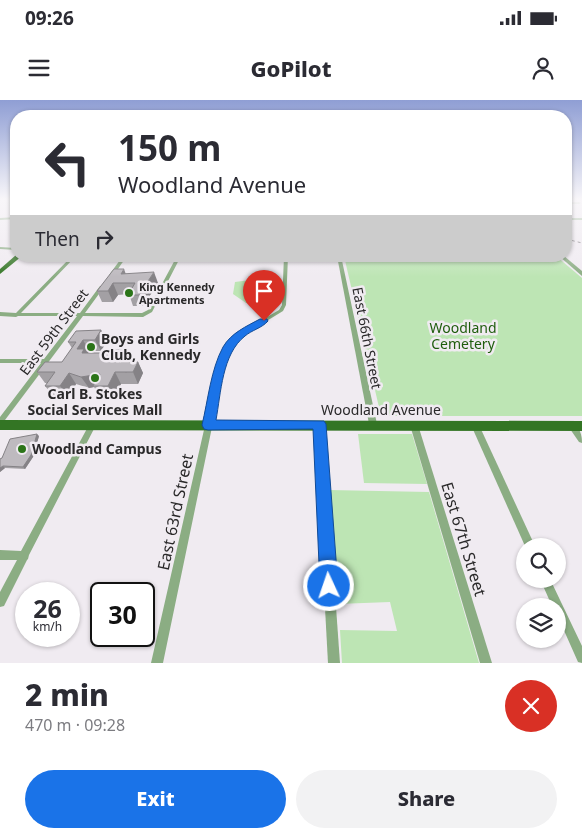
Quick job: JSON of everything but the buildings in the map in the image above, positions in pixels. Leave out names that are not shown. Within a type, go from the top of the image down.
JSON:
[{"type":"main road","points":[[0,272],[12,262]]},
{"type":"main road","name":"Woodland Avenue","points":[[0,423],[92,425],[373,424],[577,426]]},
{"type":"street","points":[[16,315],[68,262]]},
{"type":"street","points":[[109,278],[121,262]]},
{"type":"street","points":[[0,314],[147,314],[176,262]]},
{"type":"street","points":[[208,425],[228,347],[242,333],[281,311],[284,305],[286,262]]},
{"type":"street","name":"East 66th Street","points":[[340,262],[373,424]]},
{"type":"street","points":[[567,262],[582,274]]},
{"type":"street","name":"East 59th Street","points":[[0,423],[104,285]]},
{"type":"street","points":[[0,360],[46,361]]},
{"type":"street","points":[[319,424],[334,663]]},
{"type":"street","points":[[0,602],[92,425]]},
{"type":"street","name":"East 63rd Street","points":[[157,663],[208,425]]},
{"type":"street","name":"East 67th Street","points":[[414,425],[486,663]]},
{"type":"street","points":[[475,425],[526,538]]},
{"type":"street","points":[[577,426],[582,440]]},
{"type":"street","points":[[0,555],[24,556]]},
{"type":"street","points":[[549,588],[582,658]]},
{"type":"green space","name":"Woodland Cemetery","points":[[345,262],[563,262],[582,278],[582,416],[381,416]]},
{"type":"green space","points":[[250,280],[275,282],[271,303],[246,303],[233,294],[235,282]]},
{"type":"green space","points":[[358,434],[412,434],[427,484],[364,483]]},
{"type":"green space","points":[[329,490],[429,492],[479,663],[342,663],[340,630],[397,631],[390,602],[338,604]]},
{"type":"railway","points":[[572,240],[582,243]]},
{"type":"place","name":"King Kennedy Apartments","points":[[129,293]]},
{"type":"place","name":"Boys and Girls Club, Kennedy","points":[[91,347]]},
{"type":"place","name":"Carl B. Stokes Social Services Mall","points":[[95,378]]},
{"type":"place","name":"Woodland Campus","points":[[22,449]]},
{"type":"route","points":[[264,321],[235,338],[228,347],[216,386],[208,425],[319,424],[329,586]]}]
